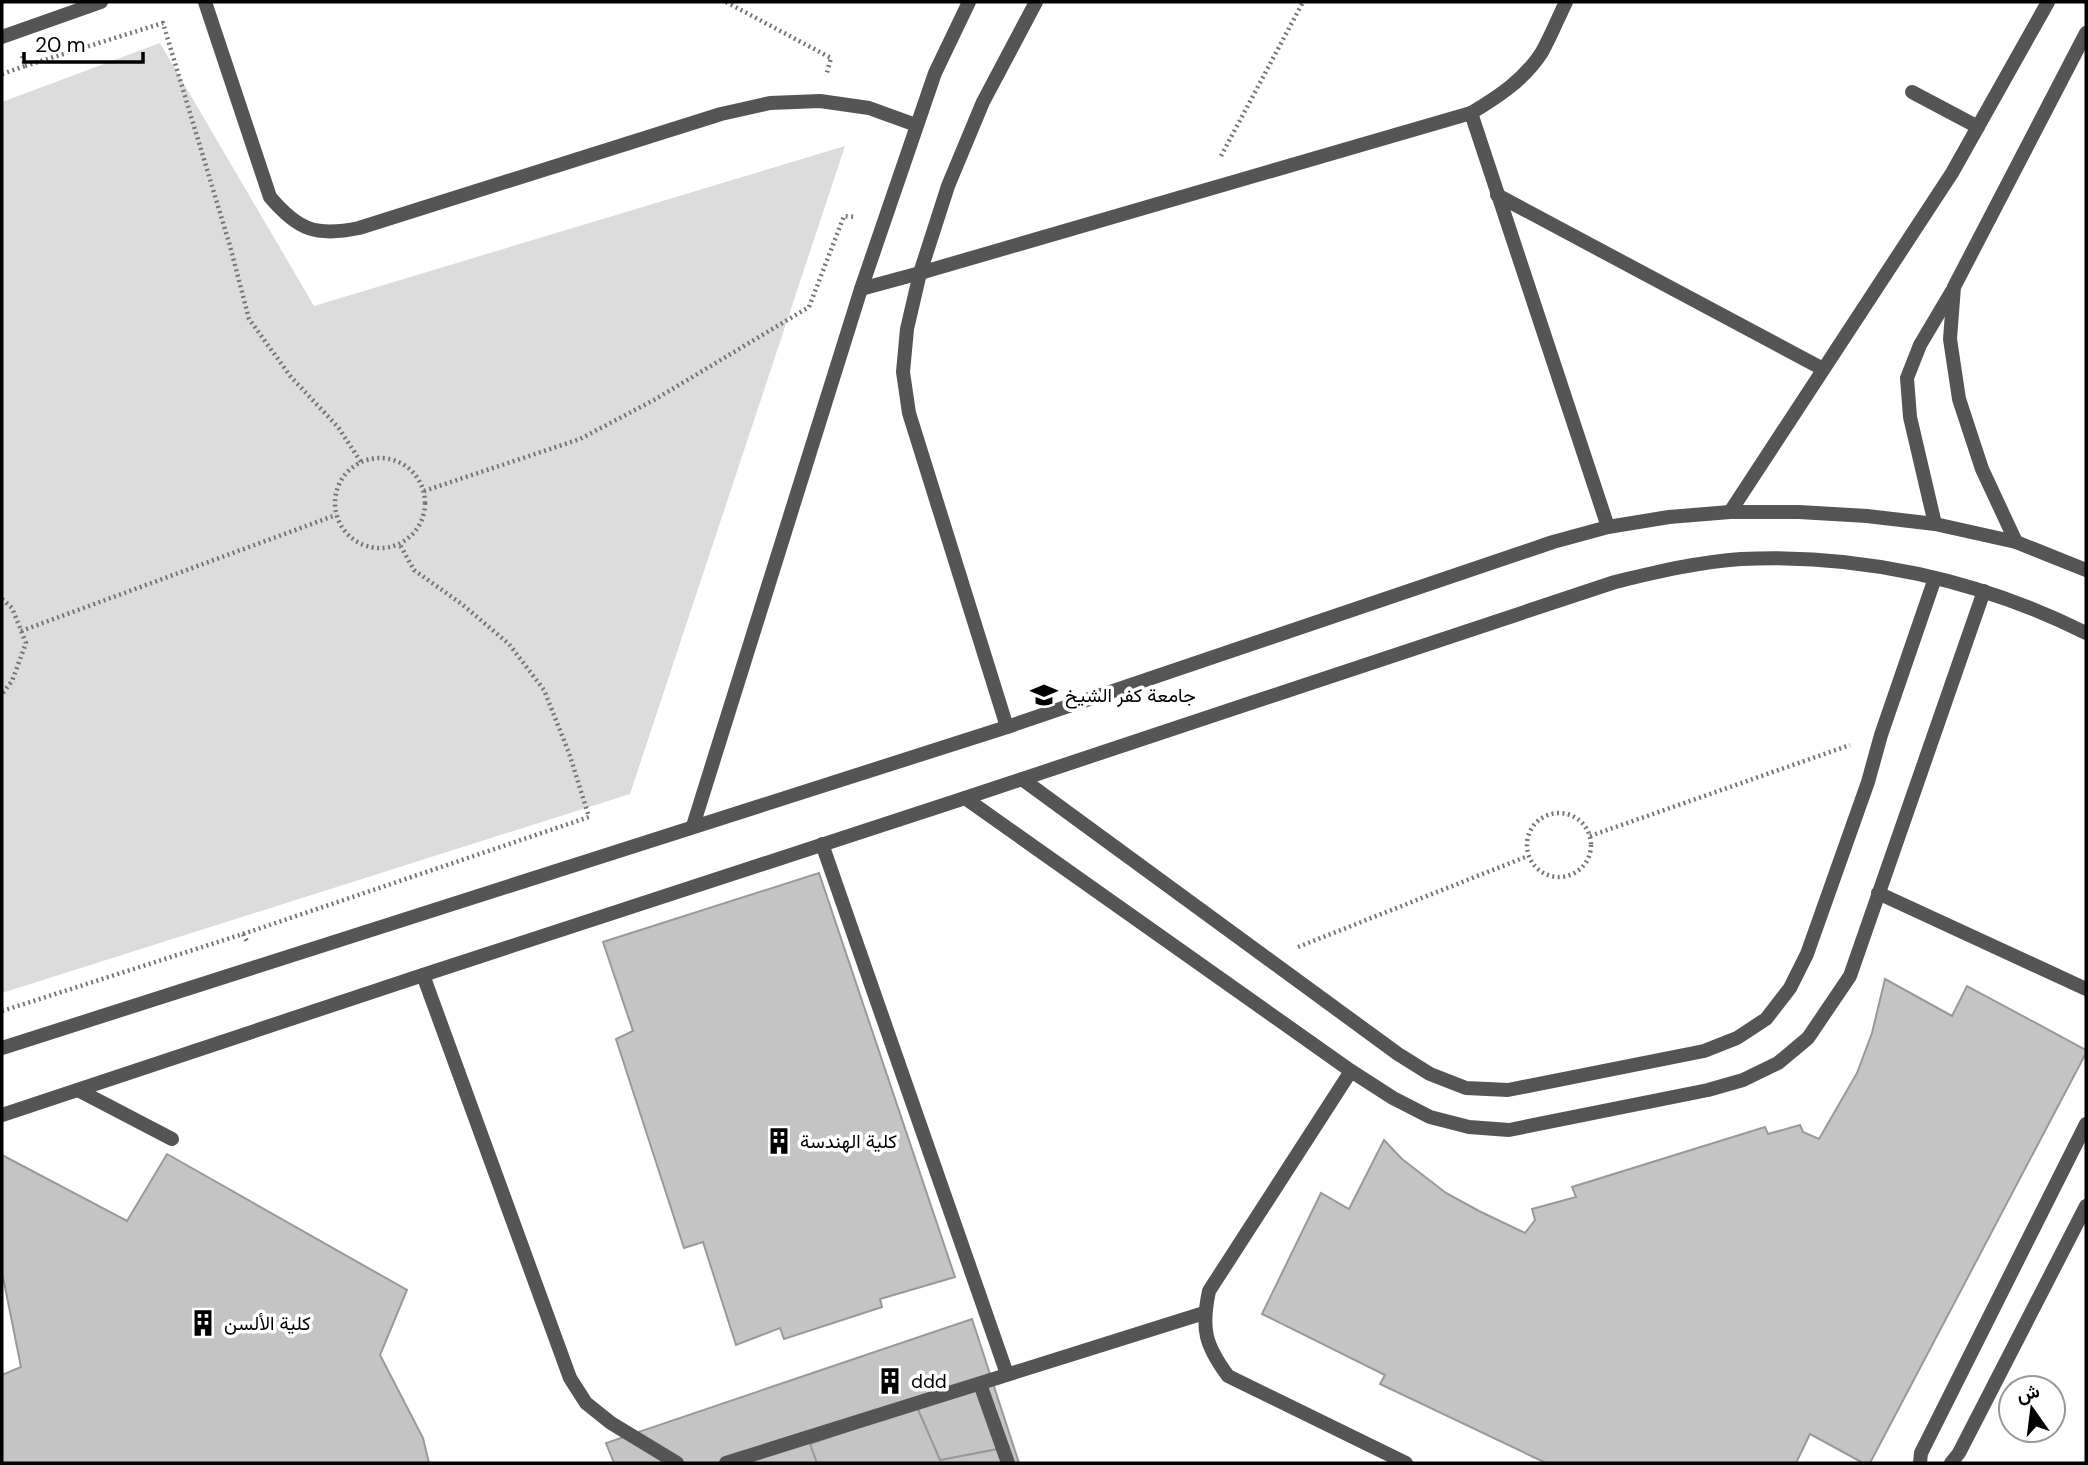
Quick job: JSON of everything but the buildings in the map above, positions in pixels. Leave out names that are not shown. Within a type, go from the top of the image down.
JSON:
[{"type":"lane","points":[[2,37],[101,2]]},
{"type":"lane","points":[[205,2],[270,197],[286,216],[309,229],[334,233],[359,229],[721,114],[770,103],[820,101],[869,108],[916,125]]},
{"type":"lane","points":[[694,826],[884,219],[935,72],[969,2]]},
{"type":"lane","points":[[1007,727],[909,413],[903,372],[907,329],[920,273],[948,186],[983,102],[1036,2]]},
{"type":"lane","points":[[861,289],[1471,113],[1499,97],[1522,77],[1541,53],[1566,2]]},
{"type":"lane","points":[[1731,512],[1952,173],[2048,2]]},
{"type":"lane","points":[[1935,524],[1910,417],[1907,378],[1920,345],[1954,287],[2086,33]]},
{"type":"lane","points":[[1912,92],[1978,127]]},
{"type":"lane","points":[[1471,113],[1608,527]]},
{"type":"lane","points":[[1497,195],[1823,369]]},
{"type":"lane","points":[[1954,287],[1950,339],[1959,399],[1982,469],[2016,542]]},
{"type":"lane","points":[[2,1048],[1007,727],[1553,542],[1608,527],[1669,517],[1731,512],[1813,512],[1867,516],[1935,524],[2016,542],[2086,570]]},
{"type":"lane","points":[[2,1115],[1615,582],[1676,568],[1739,559],[1802,558],[1865,563],[1984,592],[2050,615],[2086,633]]},
{"type":"lane","points":[[1022,779],[1398,1054],[1430,1073],[1466,1088],[1508,1090],[1704,1051],[1737,1038],[1766,1019],[1790,988],[1807,954],[1868,782],[1881,735],[1935,578]]},
{"type":"lane","points":[[965,798],[1351,1071],[1393,1098],[1430,1117],[1469,1128],[1509,1130],[1708,1090],[1743,1080],[1778,1063],[1808,1038],[1850,976],[1984,592]]},
{"type":"lane","points":[[822,844],[1007,1374]]},
{"type":"lane","points":[[1878,893],[2086,989]]},
{"type":"lane","points":[[423,975],[570,1378],[586,1403],[611,1423],[677,1463]]},
{"type":"lane","points":[[1351,1071],[1209,1291],[1205,1313],[1206,1336],[1214,1357],[1228,1376],[1406,1463]]},
{"type":"lane","points":[[78,1090],[172,1139]]},
{"type":"lane","points":[[1920,1463],[1921,1452],[2086,1124]]},
{"type":"lane","points":[[1951,1463],[1959,1453],[2086,1206]]},
{"type":"lane","points":[[726,1463],[1205,1313]]},
{"type":"lane","points":[[980,1384],[1008,1463]]},
{"type":"path","points":[[726,2],[831,58],[820,101]]},
{"type":"path","points":[[1203,190],[1303,2]]},
{"type":"path","points":[[25,66],[163,23],[230,246],[249,319],[291,377],[338,427],[361,462]]},
{"type":"path","points":[[425,491],[580,439],[666,393],[809,307],[844,216],[884,219]]},
{"type":"path","points":[[376,458],[393,460],[406,466],[418,477],[425,491],[426,507],[422,523],[400,545],[369,548],[355,541],[343,529],[336,515],[335,499],[339,484],[348,471],[361,462],[376,458]]},
{"type":"path","points":[[21,631],[336,515]]},
{"type":"path","points":[[2,1011],[243,934],[589,817],[569,753],[544,690],[509,645],[463,605],[414,570],[400,545]]},
{"type":"path","points":[[2,599],[12,608],[26,643],[12,681],[2,694]]},
{"type":"path","points":[[1590,836],[1881,735]]},
{"type":"path","points":[[1566,813],[1577,818],[1590,836],[1588,860],[1580,870],[1569,876],[1544,874],[1534,866],[1528,856],[1528,833],[1544,816],[1566,813]]},
{"type":"path","points":[[1267,959],[1528,856]]},
{"type":"path","points":[[243,934],[261,965]]},
{"type":"shaded area","points":[[160,43],[314,306],[845,146],[630,794],[2,993],[2,102]]},
{"type":"place","name":"جامعة كفر الشيخ","points":[[1044,695]]},
{"type":"place","name":"كلية الهندسة","points":[[779,1141]]},
{"type":"place","name":"كلية الألسن","points":[[203,1323]]},
{"type":"place","name":"ddd","points":[[890,1381]]}]
